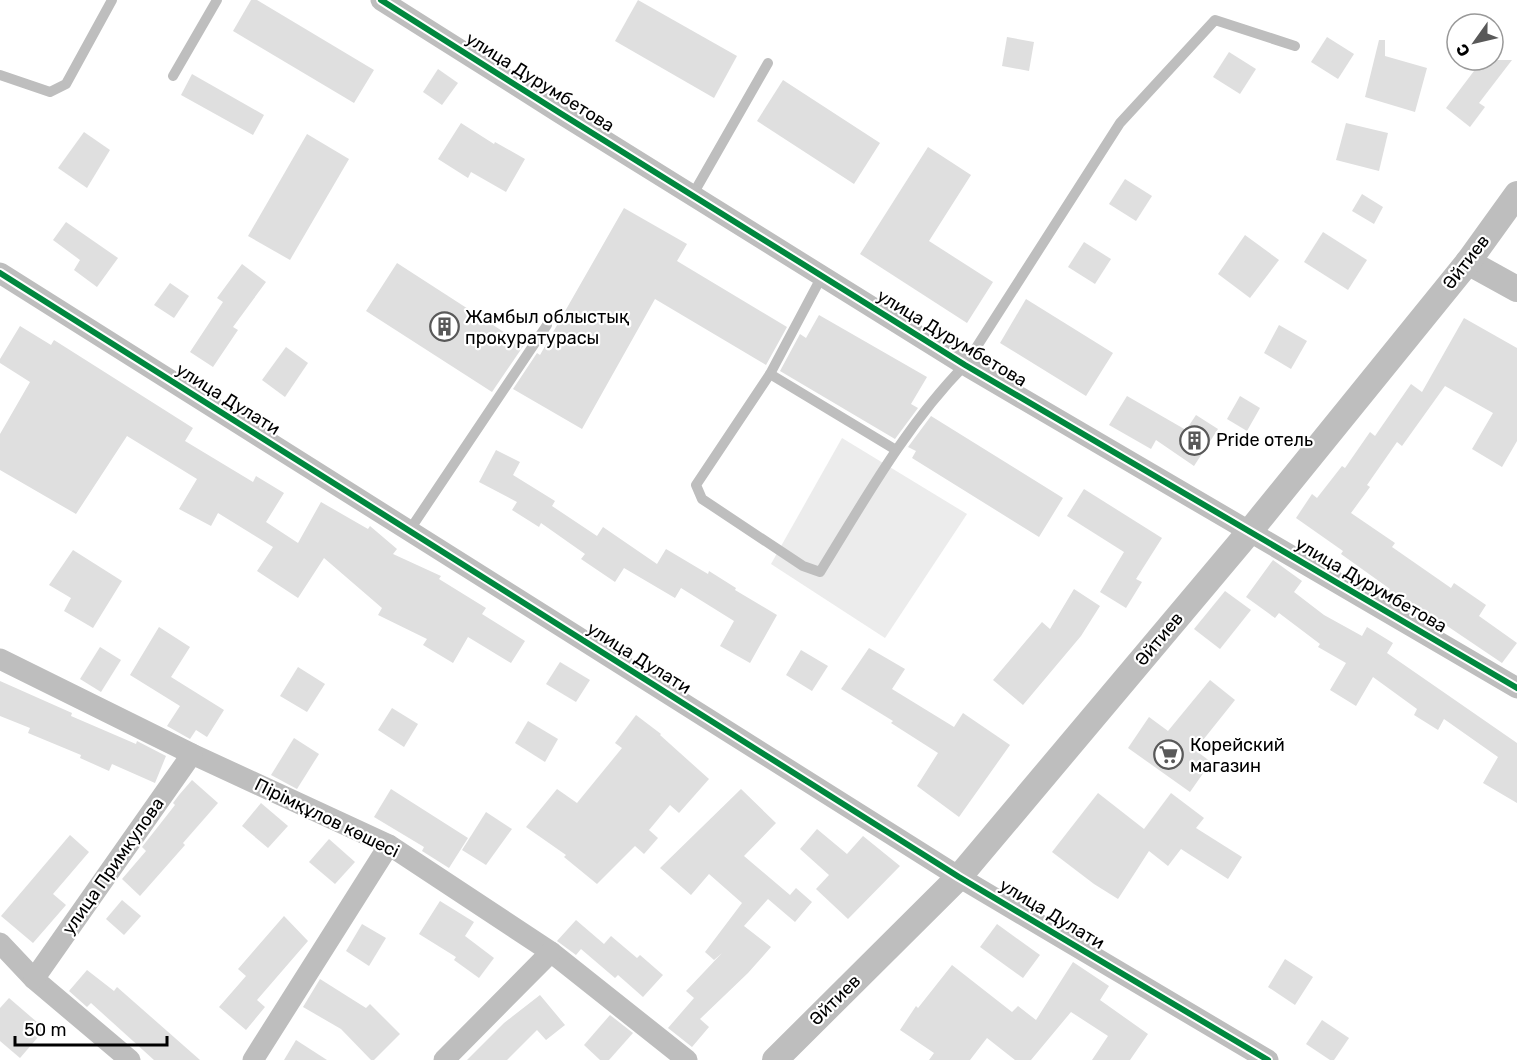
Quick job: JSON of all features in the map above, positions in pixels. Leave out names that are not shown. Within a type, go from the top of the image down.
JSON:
[{"type":"street","name":"улица Дурумбетова","points":[[381,0],[965,365],[1517,688]]},
{"type":"street","name":"Әйтиев","points":[[775,1060],[959,877],[1250,531],[1468,262],[1517,194]]},
{"type":"street","points":[[1468,262],[1517,289]]},
{"type":"street","name":"улица Дулати","points":[[0,273],[959,877],[1268,1060]]},
{"type":"street","name":"Пірімқұлов көшесі","points":[[0,659],[192,754],[389,845],[550,952],[687,1060]]},
{"type":"street","name":"улица Примкулова","points":[[34,979],[192,754]]},
{"type":"street","points":[[253,1060],[389,845]]},
{"type":"street","points":[[0,943],[34,979],[130,1060]]},
{"type":"street","points":[[444,1060],[550,952]]},
{"type":"lane","points":[[0,75],[50,92],[66,84],[112,0]]},
{"type":"lane","points":[[173,76],[217,0]]},
{"type":"lane","points":[[822,276],[770,374],[696,485],[702,499],[803,566],[820,572],[896,450],[942,389],[965,365],[1120,123],[1215,20],[1295,46]]},
{"type":"lane","points":[[692,196],[768,63]]},
{"type":"lane","points":[[409,531],[547,325]]},
{"type":"lane","points":[[770,374],[896,450]]},
{"type":"shaded area","points":[[842,438],[967,514],[885,638],[771,564]]},
{"type":"building","points":[[251,0],[257,0],[374,70],[354,103],[233,31]]},
{"type":"building","points":[[638,0],[737,56],[714,98],[615,41]]},
{"type":"building","points":[[1007,37],[1034,42],[1029,71],[1002,66]]},
{"type":"building","points":[[1327,37],[1354,54],[1338,79],[1311,62]]},
{"type":"building","points":[[1379,40],[1385,40],[1385,56],[1427,68],[1415,112],[1365,97]]},
{"type":"building","points":[[1229,52],[1256,69],[1240,94],[1213,77]]},
{"type":"building","points":[[1505,60],[1512,60],[1505,69]]},
{"type":"building","points":[[438,69],[458,83],[442,105],[423,92]]},
{"type":"building","points":[[1473,72],[1503,72],[1479,103],[1485,107],[1470,127],[1446,108]]},
{"type":"building","points":[[192,74],[264,115],[253,135],[181,95]]},
{"type":"building","points":[[783,80],[880,143],[854,184],[757,121]]},
{"type":"building","points":[[461,123],[494,144],[495,142],[525,159],[506,192],[471,172],[468,178],[438,159]]},
{"type":"building","points":[[1346,123],[1388,133],[1379,171],[1336,160]]},
{"type":"building","points":[[84,132],[110,150],[87,188],[58,168]]},
{"type":"building","points":[[307,134],[349,159],[290,260],[248,236]]},
{"type":"building","points":[[928,147],[971,175],[929,241],[993,282],[967,323],[860,254]]},
{"type":"building","points":[[1125,179],[1152,196],[1136,221],[1109,204]]},
{"type":"building","points":[[1362,194],[1383,207],[1374,224],[1352,211]]},
{"type":"building","points":[[624,208],[687,244],[677,261],[787,327],[766,365],[655,299],[582,429],[513,389],[537,353],[540,355]]},
{"type":"building","points":[[66,222],[118,258],[97,287],[74,270],[80,260],[53,240]]},
{"type":"building","points":[[1323,232],[1367,260],[1348,290],[1304,262]]},
{"type":"building","points":[[1245,235],[1279,260],[1250,298],[1218,274]]},
{"type":"building","points":[[1084,242],[1111,259],[1095,284],[1068,267]]},
{"type":"building","name":"Жамбыл облыстық прокуратурасы","points":[[397,263],[524,345],[492,392],[366,311]]},
{"type":"building","points":[[242,264],[266,282],[233,327],[238,330],[213,367],[190,352],[223,302],[217,298]]},
{"type":"building","points":[[170,283],[189,296],[174,318],[154,305]]},
{"type":"building","points":[[1026,299],[1113,353],[1086,396],[1000,343]]},
{"type":"building","points":[[819,315],[927,377],[911,404],[918,408],[895,439],[780,371],[800,334],[806,338]]},
{"type":"building","points":[[1464,318],[1517,348],[1517,441],[1502,467],[1472,449],[1493,413],[1445,386],[1402,446],[1397,442],[1367,485],[1370,487],[1351,513],[1395,543],[1392,547],[1451,588],[1454,583],[1486,605],[1479,616],[1517,643],[1502,663],[1422,609],[1419,615],[1387,593],[1390,589],[1341,554],[1343,551],[1296,518],[1312,494],[1317,498],[1342,466],[1345,468],[1370,432],[1375,436],[1411,384],[1422,392]]},
{"type":"building","points":[[1279,325],[1307,341],[1291,369],[1264,353]]},
{"type":"building","points":[[20,326],[51,345],[54,340],[193,428],[185,441],[253,482],[256,476],[284,493],[266,522],[298,543],[321,502],[368,529],[370,526],[397,549],[393,554],[441,576],[439,579],[486,608],[482,614],[525,641],[511,663],[468,637],[453,663],[423,645],[427,639],[378,615],[382,608],[324,558],[298,598],[257,571],[273,547],[218,513],[211,526],[179,509],[197,479],[127,436],[76,514],[0,470],[0,434],[30,382],[0,363],[0,359]]},
{"type":"building","points":[[286,347],[308,363],[285,397],[262,380]]},
{"type":"building","points":[[1127,396],[1186,430],[1196,415],[1218,429],[1194,466],[1156,440],[1151,449],[1109,425]]},
{"type":"building","points":[[1240,396],[1260,408],[1247,431],[1227,419]]},
{"type":"building","points":[[931,416],[1063,498],[1039,537],[912,458],[916,451],[908,447]]},
{"type":"building","points":[[496,450],[520,462],[513,475],[555,501],[552,506],[597,536],[603,527],[657,564],[666,549],[708,574],[709,571],[736,588],[735,590],[777,615],[750,663],[720,646],[734,621],[681,588],[675,598],[624,568],[615,582],[581,559],[585,554],[541,523],[539,527],[512,510],[517,502],[479,482]]},
{"type":"building","points":[[1084,489],[1162,538],[1136,579],[1142,582],[1126,608],[1100,592],[1124,552],[1067,516]]},
{"type":"building","points":[[73,550],[122,581],[93,628],[64,611],[71,598],[49,585]]},
{"type":"building","points":[[1273,560],[1302,581],[1294,592],[1324,615],[1362,636],[1367,627],[1393,643],[1387,653],[1517,743],[1517,803],[1483,783],[1498,757],[1444,719],[1438,730],[1414,715],[1417,709],[1373,677],[1356,706],[1330,690],[1346,663],[1318,647],[1320,644],[1279,613],[1275,618],[1246,597]]},
{"type":"building","points":[[1074,589],[1100,606],[1081,636],[1023,705],[993,680],[1042,622],[1050,629]]},
{"type":"building","points":[[1225,591],[1251,610],[1220,649],[1194,629]]},
{"type":"building","points":[[159,627],[190,647],[171,677],[224,710],[207,737],[196,730],[190,739],[167,726],[180,706],[130,675]]},
{"type":"building","points":[[100,647],[121,660],[101,692],[80,679]]},
{"type":"building","points":[[869,648],[905,669],[892,689],[954,727],[963,713],[1010,745],[959,817],[917,786],[938,753],[891,723],[893,721],[841,689]]},
{"type":"building","points":[[801,650],[828,666],[812,691],[786,675]]},
{"type":"building","points":[[560,662],[590,680],[576,702],[546,684]]},
{"type":"building","points":[[298,667],[325,684],[307,712],[280,696]]},
{"type":"building","points":[[1210,680],[1235,700],[1195,750],[1211,762],[1190,792],[1128,748],[1149,717],[1168,731]]},
{"type":"building","points":[[0,681],[72,713],[71,716],[136,744],[137,741],[166,756],[155,783],[112,764],[109,771],[80,758],[81,755],[28,733],[30,728],[0,716]]},
{"type":"building","points":[[392,708],[418,724],[404,747],[378,730]]},
{"type":"building","points":[[636,715],[661,734],[709,779],[679,813],[670,805],[649,830],[658,838],[644,854],[635,846],[597,884],[564,857],[566,855],[526,827],[557,789],[577,803],[622,748],[615,743]]},
{"type":"building","points":[[528,721],[558,739],[545,762],[515,743]]},
{"type":"building","points":[[294,738],[319,754],[297,789],[271,775]]},
{"type":"building","points":[[192,780],[218,803],[140,896],[122,879],[146,851],[142,847]]},
{"type":"building","points":[[391,789],[468,838],[449,868],[422,851],[424,847],[374,817]]},
{"type":"building","points":[[741,789],[776,823],[744,856],[790,895],[796,888],[812,902],[795,922],[768,899],[744,926],[771,947],[748,973],[700,1019],[709,1027],[692,1047],[668,1028],[694,998],[686,991],[722,953],[714,960],[705,952],[742,903],[709,874],[691,895],[660,868]]},
{"type":"building","points":[[1098,793],[1144,829],[1171,793],[1204,818],[1196,828],[1242,857],[1228,879],[1181,849],[1168,866],[1149,851],[1118,899],[1052,852]]},
{"type":"building","points":[[261,803],[288,826],[268,848],[242,826]]},
{"type":"building","points":[[486,812],[512,829],[486,865],[462,850]]},
{"type":"building","points":[[817,829],[847,854],[863,836],[900,866],[848,919],[816,889],[829,875],[800,849]]},
{"type":"building","points":[[70,835],[89,852],[53,894],[66,905],[33,943],[1,916]]},
{"type":"building","points":[[329,839],[355,862],[335,884],[309,862]]},
{"type":"building","points":[[122,900],[141,916],[124,935],[106,919]]},
{"type":"building","points":[[440,901],[474,922],[465,936],[494,958],[479,978],[454,960],[456,957],[419,934]]},
{"type":"building","points":[[284,916],[308,941],[257,1000],[265,1007],[246,1030],[219,1007],[246,976],[238,969]]},
{"type":"building","points":[[576,920],[604,944],[611,936],[637,958],[640,955],[663,975],[643,997],[618,975],[615,978],[581,949],[576,955],[557,941]]},
{"type":"building","points":[[362,924],[386,938],[369,966],[346,951]]},
{"type":"building","points":[[997,924],[1040,955],[1023,978],[980,947]]},
{"type":"building","points":[[1285,959],[1313,977],[1295,1005],[1268,987]]},
{"type":"building","points":[[1073,962],[1109,986],[1100,1000],[1148,1034],[1130,1060],[1092,1060],[1108,1036],[1071,1012],[1031,1060],[1015,1060],[987,1038],[970,1060],[929,1060],[934,1053],[900,1030],[916,1006],[918,1008],[952,965],[1012,1012],[1018,1006],[1036,1020]]},
{"type":"building","points":[[87,970],[114,991],[117,987],[200,1060],[154,1060],[91,1003],[87,1007],[69,991]]},
{"type":"building","points":[[320,979],[366,1008],[370,1004],[400,1034],[374,1060],[371,1060],[341,1029],[303,1007]]},
{"type":"building","points":[[540,995],[565,1025],[546,1040],[537,1030],[507,1060],[467,1060],[504,1023]]},
{"type":"building","points":[[9,998],[45,1029],[20,1058],[0,1041],[0,1008]]},
{"type":"building","points":[[610,1015],[633,1033],[609,1060],[600,1060],[584,1045]]},
{"type":"building","points":[[1322,1020],[1349,1038],[1334,1060],[1330,1060],[1306,1044]]},
{"type":"building","points":[[296,1040],[327,1060],[284,1060]]},
{"type":"cycle path","points":[[381,0],[965,365],[1517,688]]},
{"type":"cycle path","points":[[0,273],[959,877],[1268,1060]]},
{"type":"place","name":"Жамбыл облыстық прокуратурасы","points":[[444,327]]},
{"type":"place","name":"Pride отель","points":[[1195,440]]},
{"type":"place","name":"Корейский магазин","points":[[1169,755]]}]
